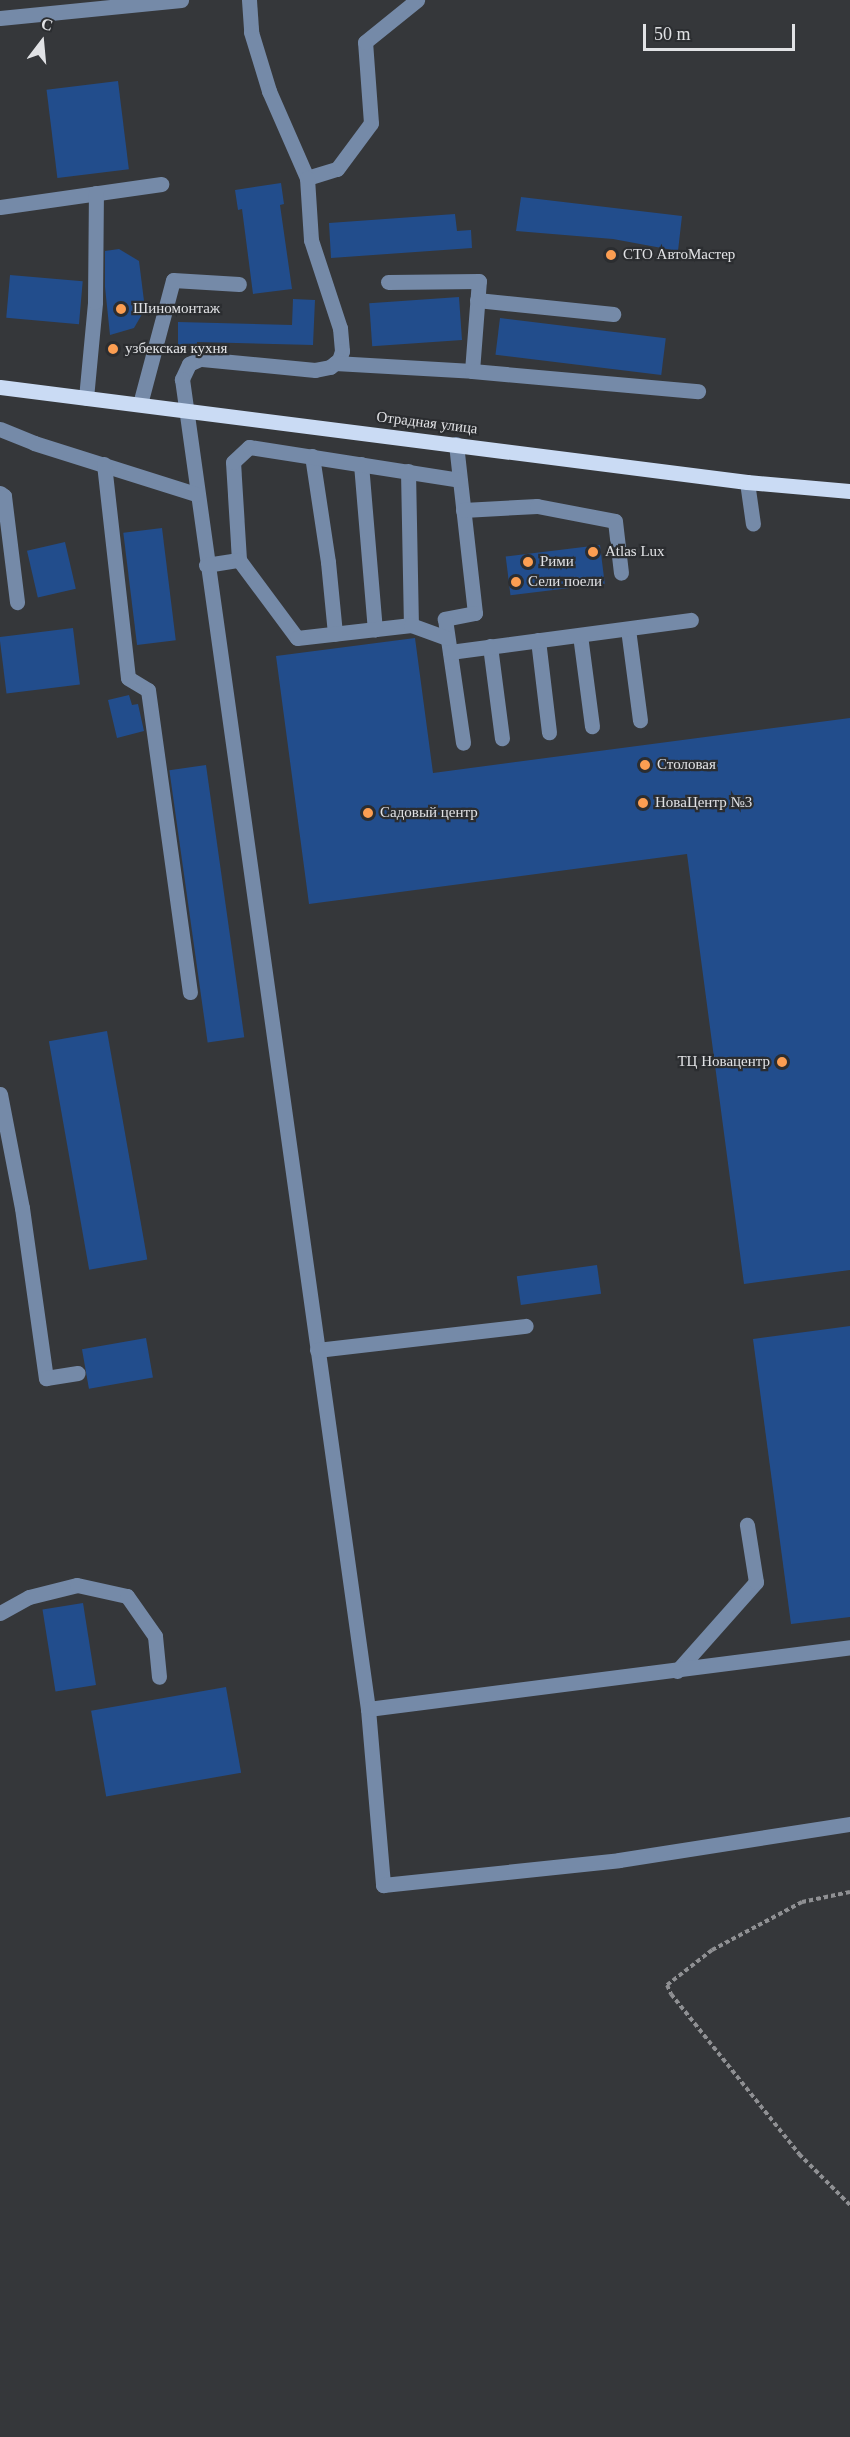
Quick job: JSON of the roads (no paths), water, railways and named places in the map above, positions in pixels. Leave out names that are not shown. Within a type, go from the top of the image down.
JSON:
[{"type":"main road","name":"Отрадная улица","points":[[0,387],[747,482],[850,491]]},
{"type":"lane","points":[[0,18],[181,0]]},
{"type":"lane","points":[[238,0],[249,6],[251,32],[269,91],[307,178],[311,240],[340,328],[342,351],[335,363]]},
{"type":"lane","points":[[307,178],[337,169],[371,123],[364,42],[417,0]]},
{"type":"lane","points":[[0,207],[161,184]]},
{"type":"lane","points":[[86,398],[95,302],[96,193]]},
{"type":"lane","points":[[140,404],[173,280],[239,284]]},
{"type":"lane","points":[[388,282],[479,281],[472,371]]},
{"type":"lane","points":[[477,300],[613,314]]},
{"type":"lane","points":[[698,391],[472,371],[335,363],[315,370],[194,360],[183,373],[196,494],[368,1709],[383,1885],[619,1860],[850,1824]]},
{"type":"lane","points":[[0,429],[196,494]]},
{"type":"lane","points":[[456,444],[475,613],[445,619],[463,743]]},
{"type":"lane","points":[[459,480],[249,447],[233,462],[240,560],[297,638],[411,625],[448,645],[490,646],[691,620]]},
{"type":"lane","points":[[312,456],[328,562],[335,634]]},
{"type":"lane","points":[[362,464],[375,629]]},
{"type":"lane","points":[[104,465],[128,678],[148,690],[190,992]]},
{"type":"lane","points":[[408,471],[411,625]]},
{"type":"lane","points":[[747,482],[753,524]]},
{"type":"lane","points":[[0,493],[4,496],[17,602]]},
{"type":"lane","points":[[463,510],[537,506],[615,521],[621,573]]},
{"type":"lane","points":[[206,565],[240,560]]},
{"type":"lane","points":[[628,628],[640,720]]},
{"type":"lane","points":[[580,635],[592,726]]},
{"type":"lane","points":[[538,640],[549,732]]},
{"type":"lane","points":[[490,646],[502,738]]},
{"type":"lane","points":[[0,1094],[22,1208],[46,1378],[78,1373]]},
{"type":"lane","points":[[317,1350],[526,1326]]},
{"type":"lane","points":[[677,1671],[756,1582],[747,1525]]},
{"type":"lane","points":[[0,1613],[29,1597],[77,1585],[127,1596],[155,1636],[159,1677]]},
{"type":"lane","points":[[368,1709],[850,1647]]},
{"type":"place","name":"СТО АвтоМастер","points":[[611,255]]},
{"type":"place","name":"Шиномонтаж","points":[[121,309]]},
{"type":"place","name":"узбекская кухня","points":[[113,349]]},
{"type":"place","name":"Atlas Lux","points":[[593,552]]},
{"type":"place","name":"Рими","points":[[528,562]]},
{"type":"place","name":"Сели поели","points":[[516,582]]},
{"type":"place","name":"Столовая","points":[[645,765]]},
{"type":"place","name":"НоваЦентр №3","points":[[643,803]]},
{"type":"place","name":"Садовый центр","points":[[368,813]]},
{"type":"place","name":"ТЦ Новацентр","points":[[782,1062]]}]
